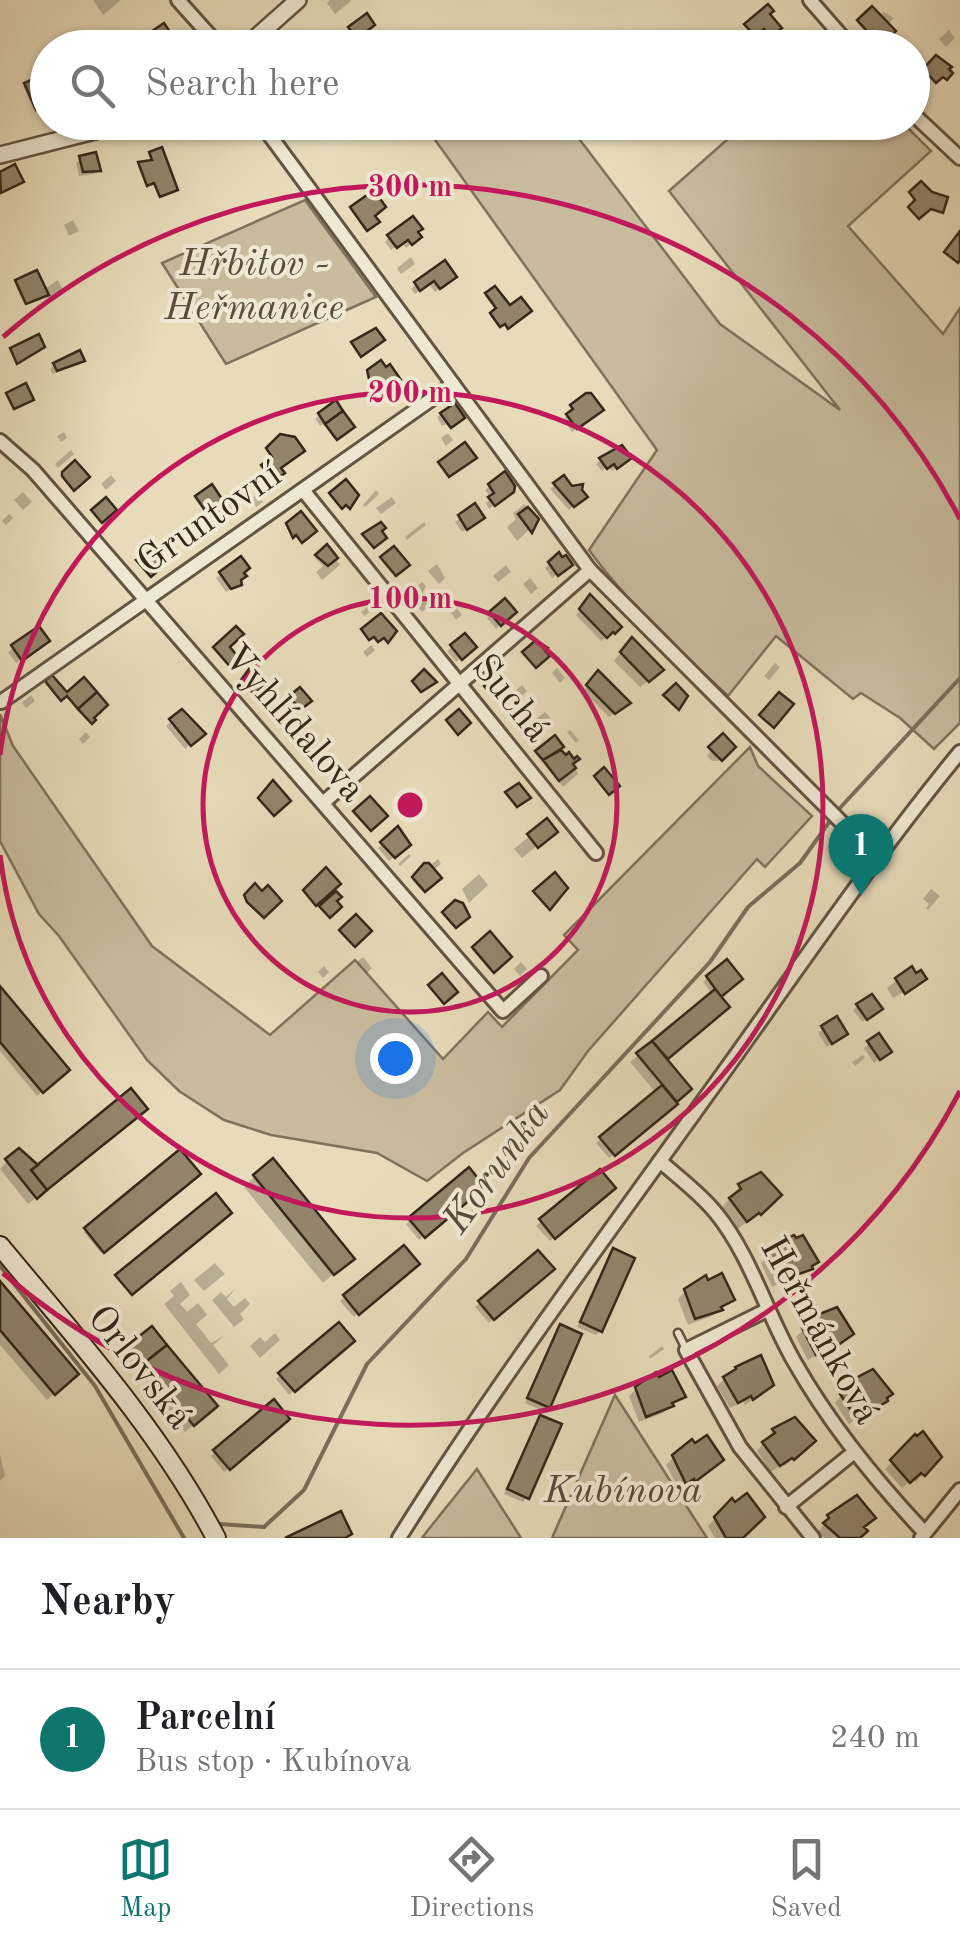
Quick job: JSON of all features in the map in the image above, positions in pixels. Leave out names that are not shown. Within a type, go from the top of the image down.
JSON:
[{"type":"main road","name":"Orlovská","points":[[0,1246],[151,1434],[187,1485],[216,1538]]},
{"type":"street","points":[[178,0],[205,30]]},
{"type":"street","points":[[264,30],[298,0]]},
{"type":"street","points":[[810,0],[836,30]]},
{"type":"street","points":[[930,130],[960,158]]},
{"type":"street","points":[[0,156],[61,140]]},
{"type":"street","points":[[273,140],[590,570],[877,858]]},
{"type":"street","name":"Gruntovní","points":[[1,702],[452,384]]},
{"type":"street","name":"Vyhlídalova","points":[[0,441],[33,470],[504,1011],[541,976]]},
{"type":"street","name":"Suchá","points":[[303,490],[596,853]]},
{"type":"street","points":[[323,803],[590,570]]},
{"type":"street","points":[[399,1538],[660,1161],[877,858],[960,752]]},
{"type":"street","name":"Heřmánková","points":[[660,1161],[716,1212],[731,1234],[794,1361],[853,1453],[923,1536]]},
{"type":"street","points":[[766,1310],[686,1350],[740,1447],[814,1538]]},
{"type":"street","points":[[786,1508],[853,1453]]},
{"type":"street","points":[[923,1536],[960,1490]]},
{"type":"lane","points":[[678,1333],[686,1350]]},
{"type":"green space","points":[[435,140],[580,140],[720,324],[840,410],[669,191],[727,140],[920,140],[931,151],[848,226],[943,334],[960,308],[960,723],[934,749],[900,718],[861,693],[853,699],[776,636],[728,696],[655,626],[589,550],[657,450]]},
{"type":"green space","name":"Hřbitov - Heřmanice","points":[[305,200],[376,297],[226,364],[162,263]]},
{"type":"green space","points":[[0,714],[13,746],[152,946],[270,1035],[355,960],[443,1059],[488,1012],[502,1027],[578,950],[564,935],[750,747],[758,766],[812,816],[765,867],[757,859],[588,1051],[560,1090],[427,1181],[377,1153],[271,1135],[224,1120],[179,1091],[147,1060],[39,914],[0,841]]},
{"type":"green space","name":"Kubínova","points":[[615,1395],[707,1538],[552,1538]]},
{"type":"green space","name":"Kubínova","points":[[477,1469],[521,1538],[422,1538],[428,1530]]},
{"type":"building","points":[[768,4],[774,11],[770,14],[782,28],[750,30],[744,24]]},
{"type":"building","points":[[872,6],[895,30],[866,30],[857,20]]},
{"type":"building","points":[[367,13],[375,25],[369,30],[348,27]]},
{"type":"building","points":[[936,55],[952,67],[949,69],[953,73],[936,83],[930,77],[930,61]]},
{"type":"building","points":[[162,147],[178,190],[160,197],[154,183],[147,186],[138,162],[152,160],[149,152]]},
{"type":"building","points":[[96,152],[101,171],[83,172],[79,156]]},
{"type":"building","points":[[15,164],[24,182],[1,193],[0,172]]},
{"type":"building","points":[[921,181],[932,192],[948,197],[943,213],[931,209],[919,219],[908,207],[915,200],[909,192]]},
{"type":"building","points":[[374,190],[386,207],[375,216],[380,222],[367,231],[350,207]]},
{"type":"building","points":[[413,216],[423,229],[418,232],[422,237],[412,245],[408,240],[397,248],[387,235]]},
{"type":"building","points":[[960,231],[960,260],[958,263],[944,252]]},
{"type":"building","points":[[445,260],[457,277],[440,289],[434,281],[420,291],[414,282]]},
{"type":"building","points":[[37,270],[49,295],[26,304],[15,280]]},
{"type":"building","points":[[495,286],[510,305],[521,297],[532,311],[508,329],[505,324],[500,327],[490,313],[496,308],[485,293]]},
{"type":"building","points":[[376,328],[385,340],[361,357],[351,342]]},
{"type":"building","points":[[39,334],[45,347],[17,364],[10,348]]},
{"type":"building","points":[[80,350],[85,361],[57,371],[53,363]]},
{"type":"building","points":[[381,360],[386,367],[390,364],[401,380],[397,383],[402,390],[387,400],[369,379],[367,370]]},
{"type":"building","points":[[26,383],[34,400],[14,409],[6,393]]},
{"type":"building","points":[[591,393],[604,410],[577,429],[566,414],[573,409],[570,405]]},
{"type":"building","points":[[336,400],[343,411],[325,424],[318,413]]},
{"type":"building","points":[[455,403],[465,418],[451,428],[440,413]]},
{"type":"building","points":[[343,411],[355,427],[337,440],[325,424]]},
{"type":"building","points":[[280,434],[295,437],[305,451],[281,468],[285,473],[273,482],[261,465],[272,457],[266,448]]},
{"type":"building","points":[[465,442],[477,458],[449,477],[438,462]]},
{"type":"building","points":[[622,445],[632,458],[617,469],[614,464],[607,469],[599,458]]},
{"type":"building","points":[[75,460],[90,477],[74,491],[62,472]]},
{"type":"building","points":[[505,471],[515,486],[514,492],[495,506],[488,497],[494,493],[488,484]]},
{"type":"building","points":[[564,475],[572,486],[583,484],[582,490],[588,497],[574,507],[553,483]]},
{"type":"building","points":[[346,479],[359,495],[350,509],[346,505],[342,509],[329,493]]},
{"type":"building","points":[[212,484],[222,499],[228,495],[236,506],[213,522],[195,496]]},
{"type":"building","points":[[106,497],[117,510],[102,523],[91,510]]},
{"type":"building","points":[[475,503],[485,518],[467,530],[458,515]]},
{"type":"building","points":[[528,507],[539,519],[532,533],[518,514]]},
{"type":"building","points":[[301,511],[317,531],[302,543],[296,535],[293,538],[286,523]]},
{"type":"building","points":[[381,522],[387,538],[374,548],[362,534]]},
{"type":"building","points":[[327,544],[338,558],[328,566],[315,555]]},
{"type":"building","points":[[394,546],[410,565],[396,576],[380,557]]},
{"type":"building","points":[[151,551],[165,565],[151,577],[136,560]]},
{"type":"building","points":[[559,552],[573,565],[558,576],[548,562]]},
{"type":"building","points":[[241,556],[250,568],[244,573],[247,576],[241,580],[242,585],[231,589],[219,572]]},
{"type":"building","points":[[590,594],[622,627],[607,638],[579,609]]},
{"type":"building","points":[[505,598],[517,612],[501,626],[489,612]]},
{"type":"building","points":[[381,613],[397,631],[388,643],[384,638],[378,642],[374,637],[369,640],[361,629]]},
{"type":"building","points":[[39,626],[50,641],[22,661],[11,645]]},
{"type":"building","points":[[236,626],[244,634],[230,647],[242,662],[233,670],[213,647]]},
{"type":"building","points":[[465,633],[477,647],[462,660],[450,645]]},
{"type":"building","points":[[632,637],[664,670],[649,682],[620,652]]},
{"type":"building","points":[[536,640],[548,648],[545,651],[550,656],[536,668],[522,652]]},
{"type":"building","points":[[249,669],[264,686],[254,694],[241,680]]},
{"type":"building","points":[[424,669],[437,682],[421,692],[412,681]]},
{"type":"building","points":[[598,670],[631,703],[615,714],[586,685]]},
{"type":"building","points":[[499,673],[511,688],[496,701],[484,686]]},
{"type":"building","points":[[52,675],[67,692],[84,677],[97,692],[78,709],[67,696],[61,701],[45,681]]},
{"type":"building","points":[[676,683],[688,696],[679,710],[663,695]]},
{"type":"building","points":[[300,687],[312,701],[300,710],[289,696]]},
{"type":"building","points":[[97,692],[108,705],[92,724],[78,709]]},
{"type":"building","points":[[779,692],[794,704],[774,728],[759,715]]},
{"type":"building","points":[[182,709],[206,734],[191,746],[169,719]]},
{"type":"building","points":[[459,709],[471,723],[458,735],[446,720]]},
{"type":"building","points":[[288,715],[303,731],[293,739],[280,726],[285,721],[282,717]]},
{"type":"building","points":[[723,733],[736,747],[722,761],[708,747]]},
{"type":"building","points":[[555,735],[564,747],[543,760],[535,751]]},
{"type":"building","points":[[561,750],[580,759],[573,764],[576,768],[559,781],[543,760]]},
{"type":"building","points":[[604,767],[620,786],[609,795],[594,776]]},
{"type":"building","points":[[273,780],[291,801],[274,816],[258,798]]},
{"type":"building","points":[[519,783],[531,798],[517,807],[505,792]]},
{"type":"building","points":[[370,796],[388,816],[371,831],[353,811]]},
{"type":"building","points":[[547,818],[558,832],[538,848],[527,834]]},
{"type":"building","points":[[398,826],[411,845],[395,858],[380,842]]},
{"type":"building","points":[[424,863],[429,863],[442,878],[425,892],[412,877]]},
{"type":"building","points":[[326,867],[341,884],[316,906],[303,890]]},
{"type":"building","points":[[555,872],[568,888],[550,910],[533,891]]},
{"type":"building","points":[[255,883],[262,891],[268,885],[282,901],[264,918],[244,895]]},
{"type":"building","points":[[336,891],[342,897],[337,901],[342,907],[330,918],[319,906]]},
{"type":"building","points":[[455,900],[463,903],[470,917],[456,928],[442,912]]},
{"type":"building","points":[[356,914],[372,931],[355,947],[339,930]]},
{"type":"building","points":[[490,931],[512,957],[494,973],[472,947]]},
{"type":"building","points":[[727,959],[743,979],[721,997],[706,976]]},
{"type":"building","points":[[912,966],[927,979],[905,994],[895,978]]},
{"type":"building","points":[[442,973],[458,992],[444,1004],[428,985]]},
{"type":"building","points":[[0,986],[70,1070],[43,1093],[0,1042]]},
{"type":"building","points":[[715,989],[730,1007],[668,1059],[652,1041]]},
{"type":"building","points":[[872,994],[883,1009],[867,1020],[856,1004]]},
{"type":"building","points":[[837,1016],[848,1034],[832,1044],[821,1026]]},
{"type":"building","points":[[879,1033],[892,1052],[880,1060],[867,1041]]},
{"type":"building","points":[[652,1041],[692,1089],[677,1102],[636,1053]]},
{"type":"building","points":[[662,1085],[678,1104],[615,1156],[599,1137]]},
{"type":"building","points":[[131,1088],[148,1109],[47,1190],[31,1170]]},
{"type":"building","points":[[19,1148],[38,1165],[31,1170],[47,1190],[37,1199],[5,1159]]},
{"type":"building","points":[[180,1149],[201,1174],[104,1253],[84,1228]]},
{"type":"building","points":[[273,1158],[355,1259],[334,1275],[253,1175]]},
{"type":"building","points":[[469,1167],[485,1187],[425,1238],[408,1218]]},
{"type":"building","points":[[600,1169],[616,1188],[555,1239],[539,1219]]},
{"type":"building","points":[[761,1172],[782,1195],[761,1215],[747,1222],[729,1198],[741,1189],[738,1184]]},
{"type":"building","points":[[216,1193],[232,1213],[132,1295],[115,1275]]},
{"type":"building","points":[[794,1235],[803,1235],[819,1262],[813,1269],[779,1281],[767,1254]]},
{"type":"building","points":[[404,1245],[420,1264],[359,1315],[343,1295]]},
{"type":"building","points":[[613,1248],[635,1258],[602,1332],[580,1322]]},
{"type":"building","points":[[538,1250],[555,1269],[494,1320],[478,1301]]},
{"type":"building","points":[[722,1273],[735,1300],[721,1307],[723,1310],[695,1319],[684,1289],[706,1275],[708,1280]]},
{"type":"building","points":[[0,1281],[79,1374],[55,1395],[0,1330]]},
{"type":"building","points":[[837,1307],[854,1334],[816,1355],[802,1328],[815,1321],[812,1317]]},
{"type":"building","points":[[339,1322],[355,1341],[295,1392],[278,1373]]},
{"type":"building","points":[[560,1324],[582,1334],[550,1408],[527,1398]]},
{"type":"building","points":[[152,1326],[167,1345],[143,1364],[128,1345]]},
{"type":"building","points":[[167,1345],[218,1406],[194,1426],[143,1364]]},
{"type":"building","points":[[761,1355],[774,1385],[753,1400],[751,1396],[738,1403],[723,1377]]},
{"type":"building","points":[[873,1369],[893,1394],[857,1419],[840,1394],[852,1385],[850,1381]]},
{"type":"building","points":[[672,1370],[686,1397],[646,1417],[635,1387],[656,1372],[659,1377]]},
{"type":"building","points":[[274,1399],[290,1419],[230,1470],[213,1450]]},
{"type":"building","points":[[540,1415],[562,1424],[529,1499],[507,1489]]},
{"type":"building","points":[[795,1417],[816,1441],[794,1460],[780,1466],[762,1442],[775,1433],[772,1429]]},
{"type":"building","points":[[923,1431],[942,1457],[925,1476],[921,1473],[910,1483],[890,1460],[915,1434]]},
{"type":"building","points":[[707,1435],[724,1460],[695,1482],[694,1479],[686,1484],[672,1455],[692,1439],[695,1443]]},
{"type":"building","points":[[747,1493],[765,1517],[743,1538],[726,1538],[714,1517],[732,1498],[735,1502]]},
{"type":"building","points":[[857,1495],[876,1518],[864,1527],[868,1531],[860,1538],[840,1538],[823,1523],[829,1518],[827,1515]]},
{"type":"building","points":[[341,1511],[352,1534],[345,1538],[285,1538]]},
{"type":"waterway","name":"Korunka","points":[[839,809],[960,678]]},
{"type":"waterway","name":"Korunka","points":[[219,1524],[264,1527],[304,1490],[367,1364],[466,1259],[529,1158],[710,962],[748,907],[800,863],[830,821]]},
{"type":"waterway","name":"Korunka","points":[[0,1266],[95,1386],[184,1538]]},
{"type":"place","name":"Parcelní","points":[[861,896]]}]
